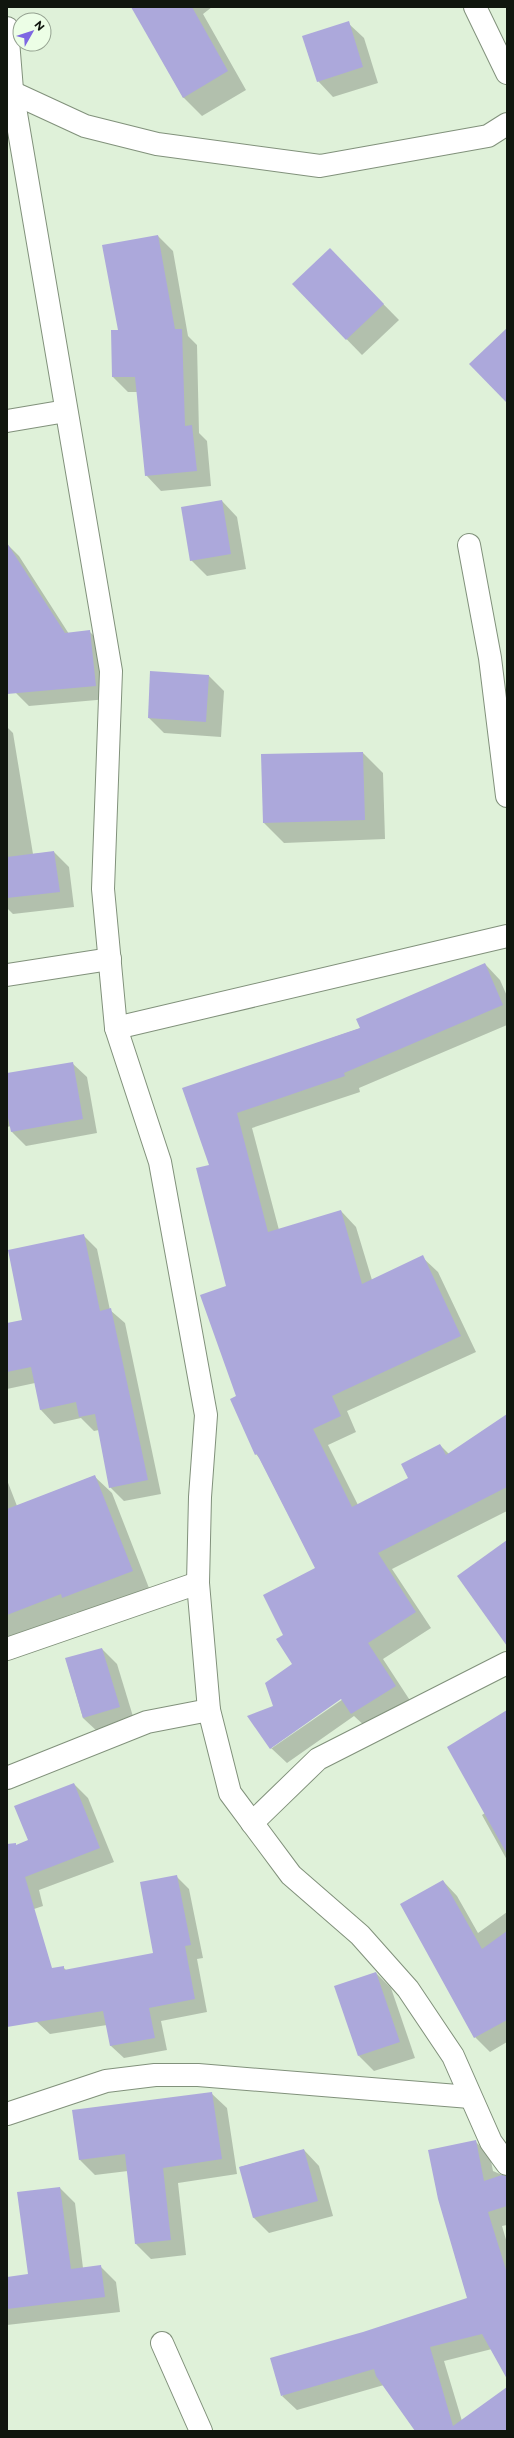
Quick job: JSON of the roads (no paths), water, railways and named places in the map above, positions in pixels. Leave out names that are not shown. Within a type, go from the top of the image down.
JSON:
[{"type":"street","points":[[475,7],[507,72]]},
{"type":"street","points":[[7,28],[9,90],[111,671],[103,889],[116,1028],[160,1162],[206,1415],[200,1496],[198,1583],[209,1710],[230,1793],[291,1875],[360,1935],[408,1988],[453,2056],[491,2142],[507,2164]]},
{"type":"street","points":[[9,90],[85,126],[157,144],[320,166],[488,136],[507,124]]},
{"type":"street","points":[[7,421],[66,411]]},
{"type":"street","points":[[469,545],[490,658],[507,796]]},
{"type":"street","points":[[116,1028],[507,936]]},
{"type":"street","points":[[7,975],[110,959]]},
{"type":"street","points":[[7,1649],[198,1583]]},
{"type":"street","points":[[252,1823],[318,1759],[507,1663]]},
{"type":"street","points":[[7,1778],[147,1722],[209,1710]]},
{"type":"street","points":[[7,2114],[106,2081],[155,2075],[198,2075],[470,2097]]},
{"type":"street","points":[[162,2343],[201,2431]]}]
